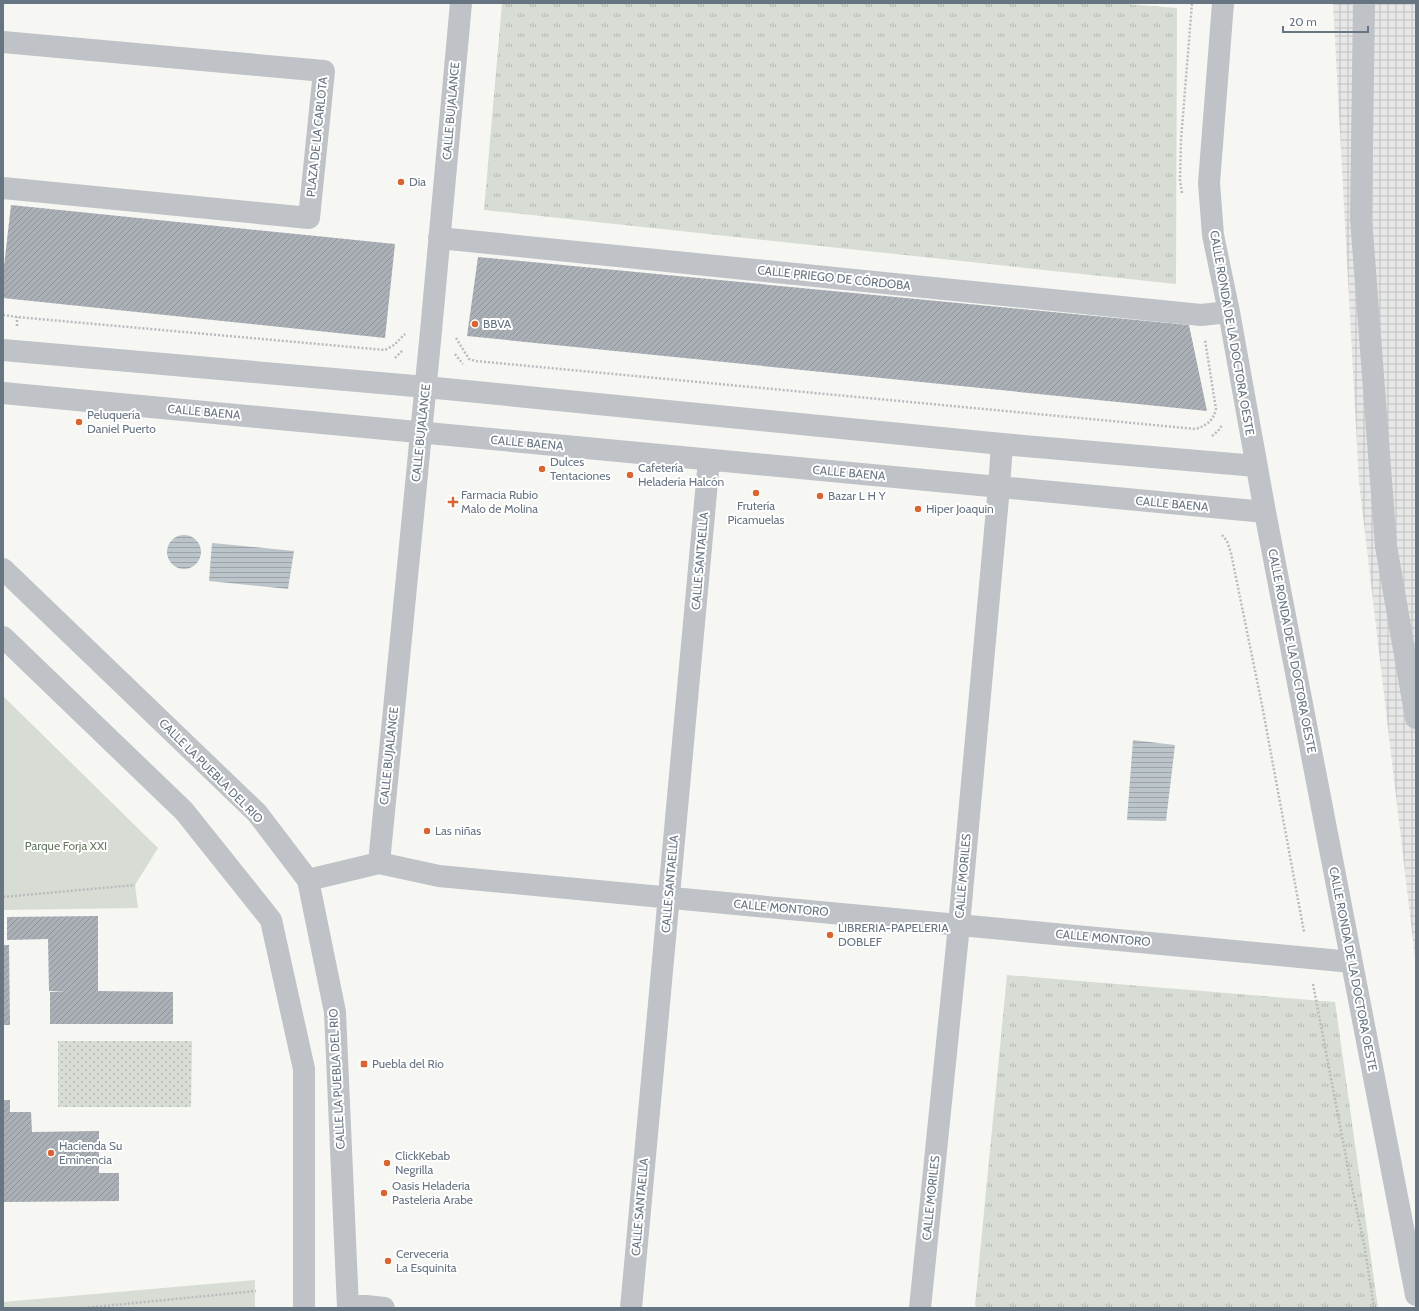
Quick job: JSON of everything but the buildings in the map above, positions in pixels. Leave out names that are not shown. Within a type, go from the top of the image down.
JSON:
[{"type":"street","name":"CALLE BUJALANCE","points":[[379,863],[462,3]]},
{"type":"street","name":"CALLE RONDA DE LA DOCTORA OESTE","points":[[1223,3],[1209,183],[1212,236],[1229,312],[1256,466],[1416,1295]]},
{"type":"street","points":[[1364,3],[1361,218],[1386,546],[1416,718]]},
{"type":"street","name":"PLAZA DE LA CARLOTA","points":[[3,42],[324,70],[309,218],[3,188]]},
{"type":"street","name":"CALLE PRIEGO DE CÓRDOBA","points":[[439,238],[1201,315],[1229,312]]},
{"type":"street","points":[[3,350],[426,387],[1002,444],[1256,466]]},
{"type":"street","name":"CALLE BAENA","points":[[3,393],[1265,512]]},
{"type":"street","name":"CALLE MORILES","points":[[920,1308],[959,925],[1000,487],[1002,444]]},
{"type":"street","name":"CALLE SANTAELLA","points":[[631,1308],[709,460]]},
{"type":"street","name":"CALLE LA PUEBLA DEL RIO","points":[[3,569],[257,813],[308,880],[335,1012],[348,1306]]},
{"type":"street","points":[[3,637],[184,811],[271,920],[304,1069],[304,1308]]},
{"type":"street","name":"CALLE MONTORO","points":[[308,880],[379,863],[439,876],[1352,962]]},
{"type":"street","points":[[348,1306],[384,1308]]},
{"type":"path","points":[[1182,195],[1180,180],[1181,140],[1192,3]]},
{"type":"path","points":[[3,314],[18,317],[385,350],[394,345],[409,332]]},
{"type":"path","points":[[453,336],[458,340],[469,358],[476,361],[1196,429],[1206,425],[1214,417],[1216,409],[1201,315]]},
{"type":"path","points":[[453,349],[461,362],[468,367]]},
{"type":"path","points":[[1211,437],[1218,431],[1223,423]]},
{"type":"path","points":[[1217,533],[1224,536],[1228,541],[1231,553],[1263,712],[1374,1308]]},
{"type":"path","points":[[3,897],[135,885]]},
{"type":"path","points":[[84,1308],[256,1291]]},
{"type":"shaded area","points":[[1333,3],[1416,3],[1416,966],[1359,482]]},
{"type":"shaded area","points":[[181,535],[187,535],[191,536],[198,542],[201,552],[200,559],[194,566],[187,569],[181,569],[177,568],[170,562],[167,555],[167,549],[168,545],[174,538]]},
{"type":"shaded area","points":[[212,543],[294,551],[288,589],[209,581]]},
{"type":"shaded area","points":[[1133,740],[1175,745],[1166,821],[1127,820]]},
{"type":"green space","points":[[502,3],[1114,3],[1177,8],[1176,284],[484,210]]},
{"type":"green space","name":"Parque Forja XXI","points":[[3,696],[158,848],[135,885],[138,908],[3,910]]},
{"type":"green space","points":[[1007,975],[1335,1002],[1378,1308],[977,1308],[975,1305]]},
{"type":"green space","points":[[58,1041],[192,1041],[191,1107],[58,1107]]},
{"type":"green space","points":[[255,1280],[255,1308],[3,1308],[3,1302]]},
{"type":"place","name":"Dia","points":[[401,182]]},
{"type":"place","name":"BBVA","points":[[475,324]]},
{"type":"place","name":"Peluquería Daniel Puerto","points":[[79,422]]},
{"type":"place","name":"Dulces Tentaciones","points":[[542,469]]},
{"type":"place","name":"Cafetería Heladería Halcón","points":[[630,475]]},
{"type":"place","name":"Frutería Picamuelas","points":[[756,493]]},
{"type":"place","name":"Bazar L H Y","points":[[820,496]]},
{"type":"place","name":"Farmacia Rubio Malo de Molina","points":[[453,502]]},
{"type":"place","name":"Hiper Joaquin","points":[[918,509]]},
{"type":"place","name":"Las niñas","points":[[427,831]]},
{"type":"place","name":"LIBRERIA-PAPELERIA DOBLEF","points":[[830,935]]},
{"type":"place","name":"Puebla del Rio","points":[[364,1064]]},
{"type":"place","name":"Hacienda Su Eminencia","points":[[51,1153]]},
{"type":"place","name":"ClickKebab Negrilla","points":[[387,1163]]},
{"type":"place","name":"Oasis Heladeria Pasteleria Arabe","points":[[384,1193]]},
{"type":"place","name":"Cerveceria La Esquinita","points":[[388,1261]]}]
